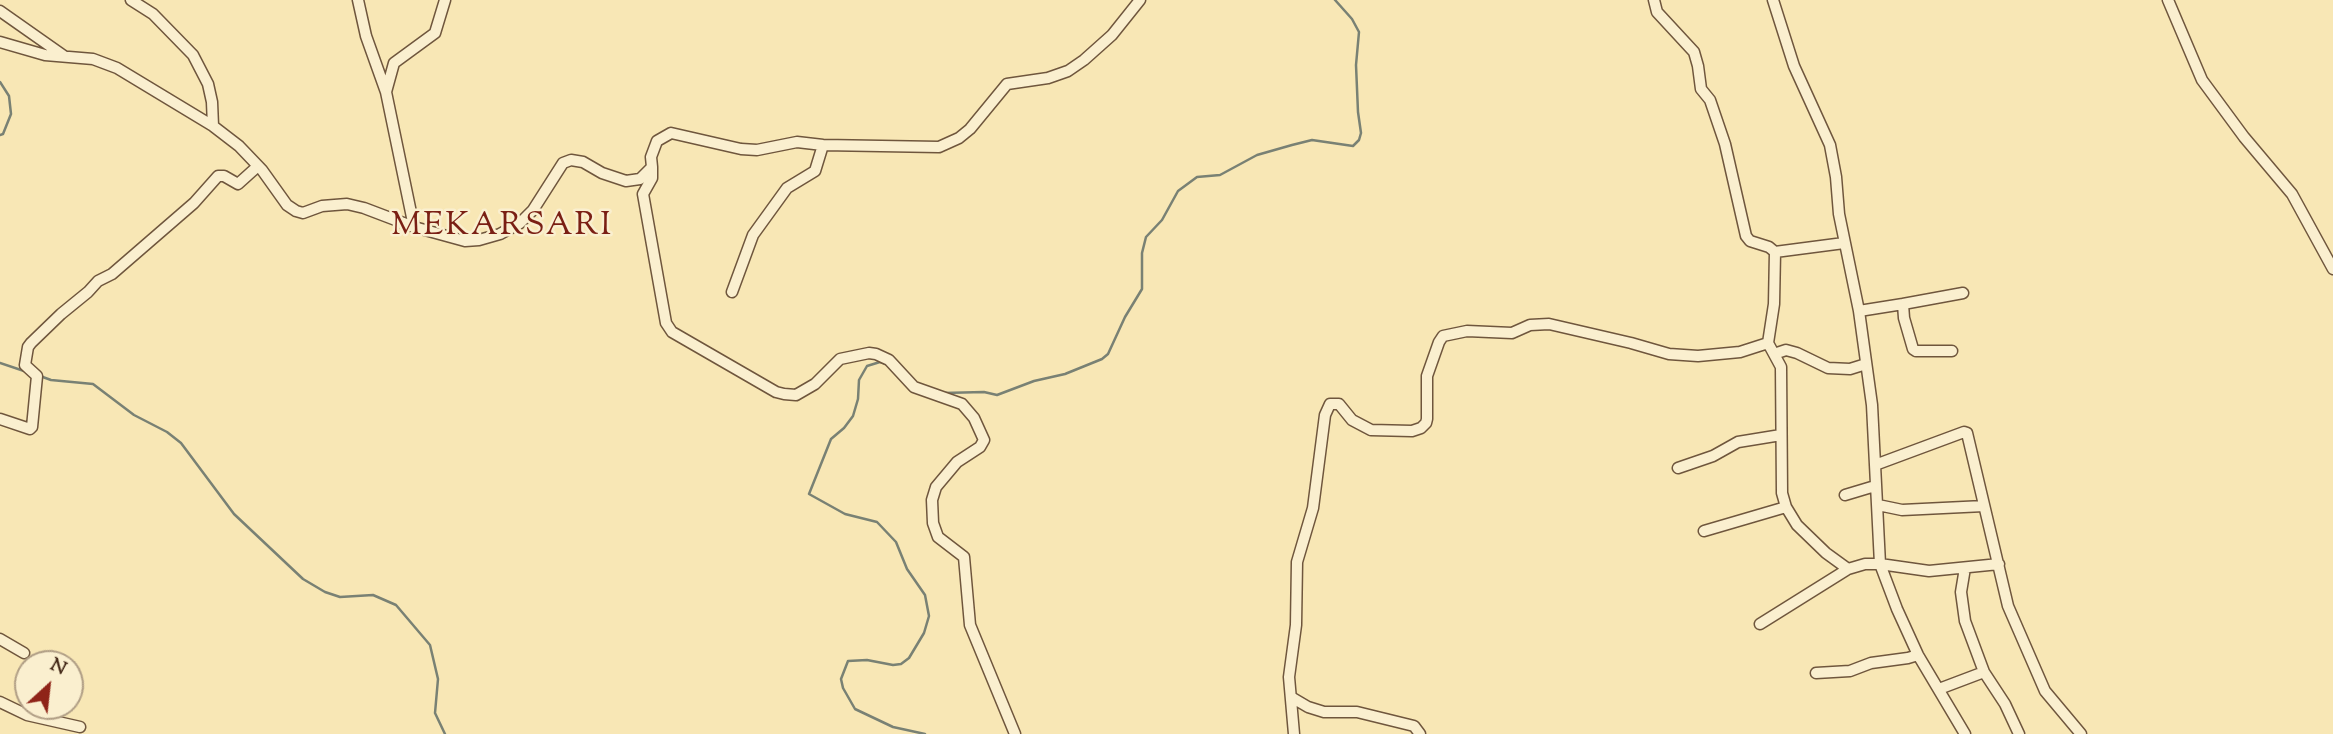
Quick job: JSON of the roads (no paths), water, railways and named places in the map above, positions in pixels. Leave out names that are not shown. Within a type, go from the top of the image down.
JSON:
[{"type":"street","points":[[131,0],[153,14],[193,55],[208,84],[213,125]]},
{"type":"street","points":[[358,0],[366,36],[386,92],[414,227]]},
{"type":"street","points":[[386,92],[394,63],[435,33],[445,0]]},
{"type":"street","points":[[1015,734],[970,625],[964,557],[938,537],[933,523],[932,500],[936,487],[957,462],[980,447],[984,440],[974,418],[962,404],[914,387],[890,360],[869,353],[840,359],[815,384],[796,395],[776,393],[672,332],[666,323],[643,194],[652,178],[651,157],[657,141],[671,133],[741,149],[757,150],[796,142],[939,147],[959,138],[970,129],[1007,84],[1048,78],[1068,71],[1100,46],[1140,0]]},
{"type":"street","points":[[1654,0],[1657,12],[1694,52],[1701,89],[1710,100],[1726,144],[1746,236],[1750,241],[1769,247],[1775,252],[1844,243]]},
{"type":"street","points":[[1773,0],[1794,66],[1830,145],[1844,243],[1859,311],[1872,405],[1881,564],[1897,609],[1918,655],[1965,734]]},
{"type":"street","points":[[2168,0],[2202,79],[2244,137],[2292,194],[2333,269]]},
{"type":"street","points":[[0,11],[65,57]]},
{"type":"street","points":[[0,42],[45,55],[93,59],[117,68],[213,125],[258,166],[287,205],[303,213],[322,206],[347,204],[465,241],[479,240],[500,234],[520,223],[533,210],[563,163],[571,160],[583,162],[602,173],[626,181],[640,178],[652,167]]},
{"type":"street","points":[[732,292],[753,235],[786,188],[815,171],[823,145]]},
{"type":"street","points":[[0,418],[31,428],[37,382],[26,367],[28,347],[61,314],[101,278],[112,274],[145,246],[194,202],[218,176],[224,176],[238,184],[258,166]]},
{"type":"street","points":[[1775,252],[1774,304],[1768,343],[1781,367],[1781,485],[1786,507],[1797,525],[1826,553],[1848,569]]},
{"type":"street","points":[[1859,311],[1964,293]]},
{"type":"street","points":[[1903,304],[1913,349],[1952,351]]},
{"type":"street","points":[[1294,734],[1289,677],[1296,625],[1297,562],[1312,508],[1325,415],[1330,404],[1339,404],[1352,420],[1371,430],[1412,431],[1421,428],[1427,419],[1427,376],[1439,342],[1443,336],[1450,333],[1512,332],[1530,325],[1549,324],[1631,343],[1669,355],[1698,356],[1740,352],[1768,343]]},
{"type":"street","points":[[1774,354],[1786,351],[1797,353],[1828,368],[1850,369],[1866,364]]},
{"type":"street","points":[[1875,465],[1966,432],[2008,606],[2034,671],[2045,691],[2081,734]]},
{"type":"street","points":[[1678,468],[1713,456],[1738,442],[1781,435]]},
{"type":"street","points":[[1845,495],[1875,486]]},
{"type":"street","points":[[1878,505],[1902,510],[1984,506]]},
{"type":"street","points":[[1704,531],[1786,507]]},
{"type":"street","points":[[1760,624],[1848,569],[1865,564],[1929,571],[1999,564]]},
{"type":"street","points":[[1965,568],[1961,592],[1965,621],[1984,672],[2005,704],[2019,734]]},
{"type":"street","points":[[0,639],[19,650]]},
{"type":"street","points":[[1816,673],[1850,671],[1871,663],[1918,655]]},
{"type":"street","points":[[1939,689],[1984,672]]},
{"type":"street","points":[[1291,697],[1324,712],[1357,712],[1414,726],[1419,734]]},
{"type":"street","points":[[0,702],[27,715],[80,727]]},
{"type":"waterway","points":[[943,393],[984,392],[997,395],[1034,381],[1065,374],[1102,359],[1108,354],[1142,289],[1142,253],[1146,237],[1162,220],[1178,191],[1197,177],[1220,175],[1257,155],[1292,145],[1312,140],[1353,146],[1359,140],[1361,133],[1356,65],[1359,32],[1352,19],[1335,0]]},
{"type":"waterway","points":[[0,82],[9,96],[11,114],[3,134],[0,135]]},
{"type":"waterway","points":[[886,364],[880,362],[867,366],[859,380],[858,399],[853,416],[831,439],[809,494],[845,514],[877,522],[896,542],[907,569],[925,595],[929,616],[924,633],[909,658],[901,664],[893,665],[867,660],[848,661],[841,679],[855,709],[893,727],[925,734]]},
{"type":"waterway","points":[[0,363],[27,372]]},
{"type":"waterway","points":[[40,376],[51,380],[93,384],[134,415],[167,432],[181,443],[234,514],[303,579],[340,597],[373,595],[396,605],[430,645],[438,679],[435,713],[445,734]]},
{"type":"district","name":"MEKARSARI","points":[[502,228]]}]
